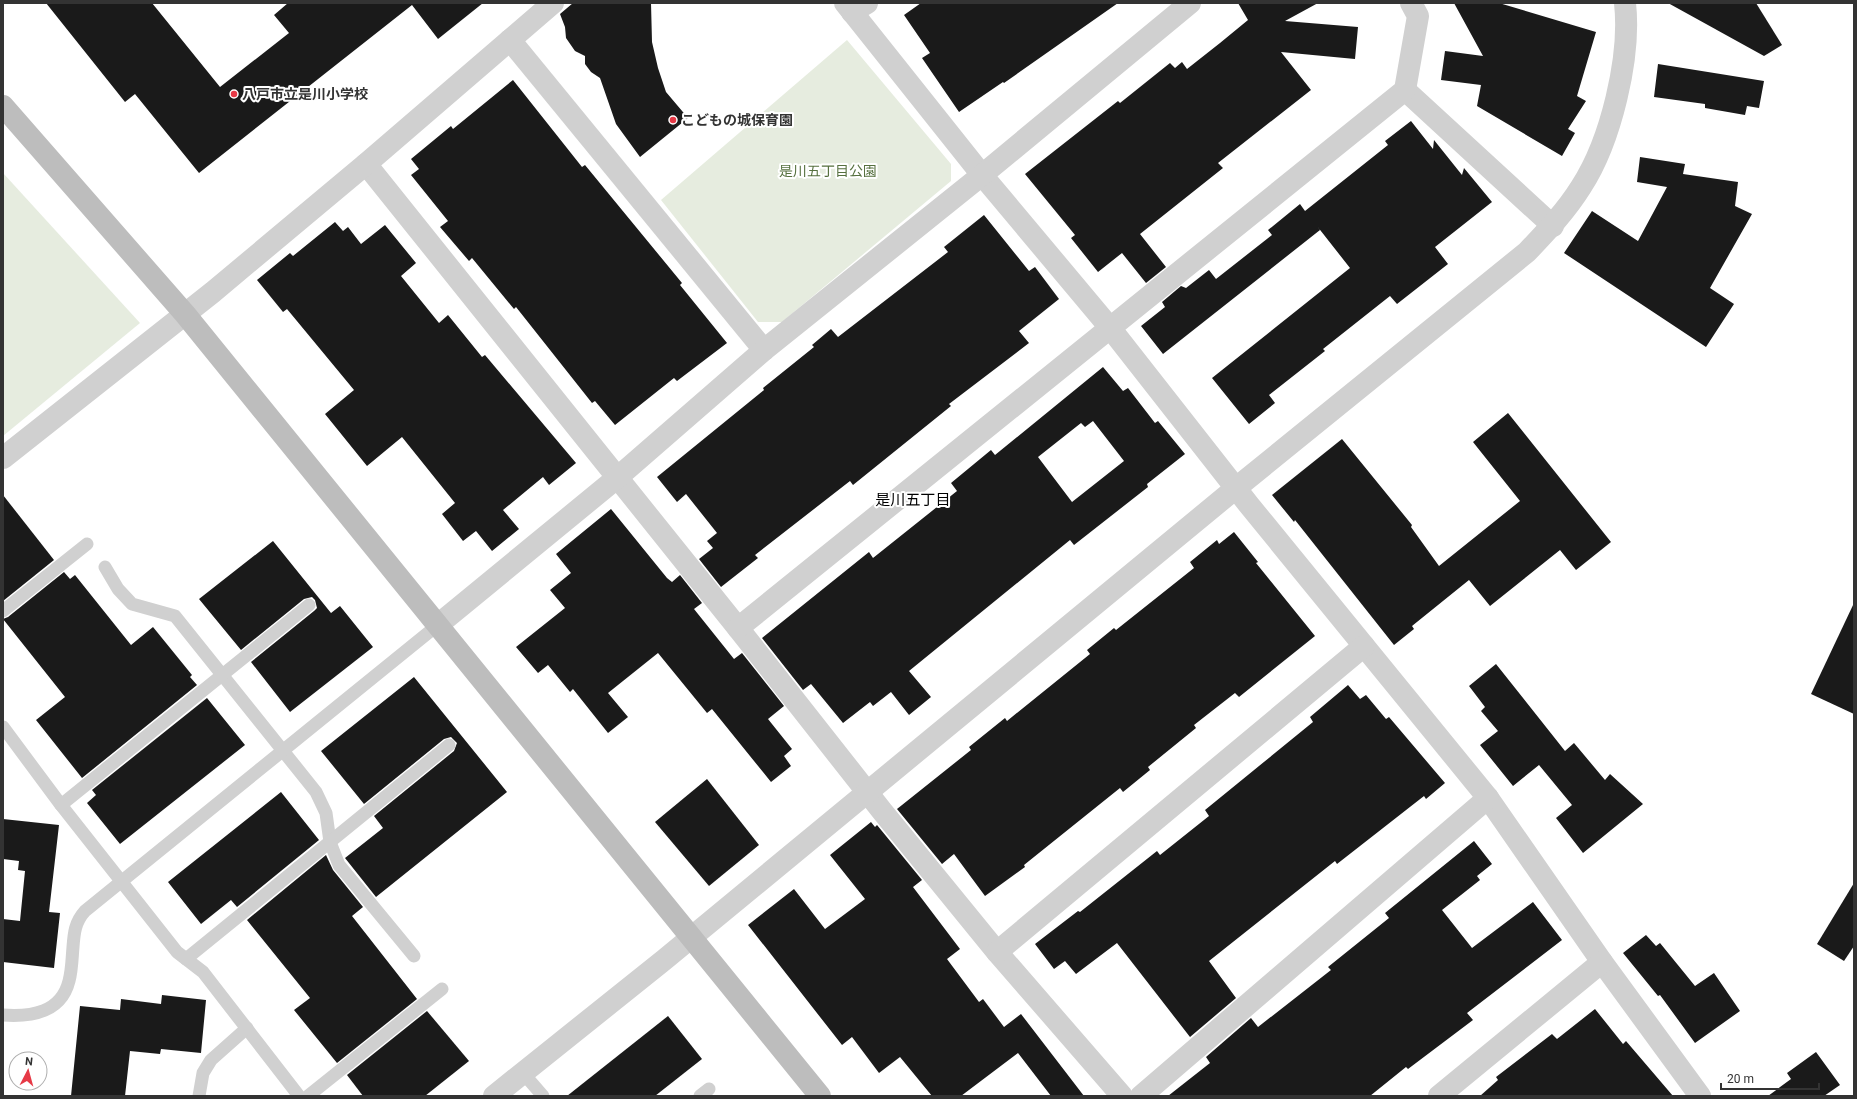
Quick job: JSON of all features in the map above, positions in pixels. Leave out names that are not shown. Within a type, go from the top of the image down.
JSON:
[{"type":"street","points":[[3,458],[185,314],[366,164],[553,3]]},
{"type":"street","points":[[439,624],[618,477],[764,350],[982,175],[1190,3]]},
{"type":"street","points":[[738,628],[1111,329],[1405,90],[1418,16],[1411,3]]},
{"type":"street","points":[[494,1096],[691,937],[1236,488],[1527,252],[1553,226],[1582,186],[1600,149],[1610,120],[1624,53],[1625,3]]},
{"type":"street","points":[[855,6],[982,175],[1111,329],[1236,488],[1488,798],[1602,962],[1700,1096]]},
{"type":"street","points":[[510,40],[764,350]]},
{"type":"street","points":[[1405,90],[1553,226]]},
{"type":"street","points":[[3,106],[185,314],[439,624],[820,1096]]},
{"type":"street","points":[[366,164],[618,477],[866,792],[997,952],[1122,1096]]},
{"type":"street","points":[[997,952],[1364,646]]},
{"type":"street","points":[[1141,1096],[1488,798]]},
{"type":"street","points":[[1439,1096],[1602,962]]},
{"type":"lane","points":[[3,611],[87,544]]},
{"type":"lane","points":[[105,568],[118,589],[132,604],[175,616],[223,674],[316,792],[326,814],[330,842],[339,865],[414,956]]},
{"type":"lane","points":[[61,805],[309,605]]},
{"type":"lane","points":[[3,1015],[23,1017],[54,1006],[63,994],[69,981],[75,928],[79,917],[121,880],[439,624]]},
{"type":"lane","points":[[3,727],[61,805],[177,952],[203,972],[248,1028],[299,1096]]},
{"type":"lane","points":[[186,959],[449,745]]},
{"type":"lane","points":[[308,1096],[442,989]]},
{"type":"lane","points":[[199,1096],[204,1073],[211,1060],[248,1028]]},
{"type":"lane","points":[[523,1073],[543,1096]]},
{"type":"green space","name":"是川五丁目公園","points":[[847,40],[951,164],[951,181],[782,322],[758,322],[661,200]]},
{"type":"green space","points":[[3,173],[140,323],[3,436]]},
{"type":"building","points":[[46,3],[152,3],[220,87],[289,33],[274,15],[288,3],[483,3],[438,39],[412,5],[199,173],[135,94],[125,102]]},
{"type":"building","points":[[573,3],[651,3],[652,42],[658,68],[666,92],[688,118],[640,157],[616,124],[600,78],[591,72],[585,64],[585,56],[575,51],[566,38],[565,27],[560,14]]},
{"type":"building","points":[[921,3],[1118,3],[1004,83],[1003,82],[959,112],[922,58],[930,53],[904,15]]},
{"type":"building","points":[[1238,3],[1318,3],[1285,21],[1358,27],[1355,59],[1281,52],[1311,90],[1218,163],[1223,168],[1140,234],[1166,267],[1146,283],[1122,253],[1098,272],[1071,238],[1075,235],[1025,174],[1118,101],[1120,103],[1170,63],[1175,68],[1182,62],[1187,69],[1220,43],[1248,20]]},
{"type":"building","points":[[1454,3],[1499,3],[1596,32],[1577,96],[1586,101],[1568,129],[1575,133],[1562,156],[1477,106],[1481,85],[1441,80],[1445,51],[1483,56]]},
{"type":"building","points":[[1668,3],[1756,3],[1782,45],[1764,56]]},
{"type":"building","points":[[1658,64],[1764,81],[1759,108],[1747,106],[1745,115],[1705,108],[1705,104],[1654,97]]},
{"type":"building","points":[[513,80],[582,167],[585,165],[682,283],[680,285],[727,343],[677,381],[674,378],[615,425],[595,401],[592,403],[516,307],[514,309],[472,258],[469,261],[440,227],[448,221],[411,175],[419,169],[411,159],[451,126],[453,129]]},
{"type":"building","points":[[1411,121],[1433,149],[1434,140],[1462,175],[1464,168],[1492,202],[1435,247],[1448,264],[1397,304],[1390,296],[1323,349],[1325,351],[1269,395],[1275,403],[1249,424],[1212,378],[1350,268],[1317,226],[1320,230],[1163,354],[1141,326],[1165,307],[1162,302],[1181,286],[1186,288],[1209,270],[1216,279],[1272,235],[1268,230],[1300,204],[1305,211],[1388,145],[1385,141]]},
{"type":"building","points":[[1640,157],[1685,164],[1683,174],[1738,182],[1735,206],[1752,214],[1710,288],[1734,304],[1706,347],[1564,253],[1592,211],[1638,241],[1667,187],[1637,182]]},
{"type":"building","points":[[984,215],[1029,271],[1035,267],[1059,299],[1019,331],[1029,343],[949,404],[951,406],[853,485],[850,481],[755,555],[758,558],[721,587],[699,559],[713,548],[707,541],[717,533],[686,494],[677,502],[657,477],[764,390],[763,388],[814,347],[812,345],[831,329],[838,337],[948,252],[944,247]]},
{"type":"building","points":[[335,222],[343,231],[348,227],[361,244],[385,225],[416,263],[401,276],[439,323],[448,315],[482,357],[485,355],[576,463],[549,485],[543,477],[503,510],[519,529],[492,551],[476,531],[463,541],[442,514],[455,503],[402,437],[367,466],[325,414],[354,390],[287,309],[283,312],[257,280],[290,253],[293,256]]},
{"type":"building","points":[[1103,367],[1123,391],[1128,388],[1155,423],[1158,421],[1185,454],[1147,484],[1148,487],[1074,545],[1070,540],[909,671],[931,697],[909,715],[891,692],[873,706],[870,702],[843,723],[811,684],[803,690],[762,638],[869,552],[873,558],[957,491],[951,483],[991,450],[995,455]],"holes":[[[1093,421],[1124,461],[1072,502],[1038,457],[1081,423],[1085,427]]]},
{"type":"building","points":[[1508,413],[1611,542],[1576,570],[1560,550],[1490,606],[1469,580],[1412,626],[1414,629],[1394,645],[1295,520],[1294,522],[1272,495],[1342,439],[1412,525],[1411,527],[1439,566],[1520,501],[1473,442]]},
{"type":"building","points":[[3,495],[54,560],[3,601]]},
{"type":"building","points":[[611,509],[667,578],[672,582],[680,575],[702,603],[694,609],[734,659],[742,653],[784,706],[768,719],[792,749],[784,756],[791,766],[771,782],[712,709],[707,713],[658,653],[608,693],[628,717],[608,733],[573,689],[570,692],[548,665],[538,673],[516,647],[565,608],[550,590],[571,573],[556,554]]},
{"type":"building","points":[[1234,532],[1258,562],[1256,563],[1315,636],[1239,697],[1235,693],[1194,725],[1196,728],[1148,767],[1150,770],[1123,792],[1120,788],[1024,865],[1025,867],[985,896],[954,854],[942,864],[897,809],[971,750],[969,747],[1005,718],[1007,721],[1090,654],[1087,650],[1114,628],[1116,630],[1194,568],[1190,562],[1217,540],[1219,544]]},
{"type":"building","points":[[273,541],[331,613],[340,606],[373,647],[290,712],[251,662],[314,611],[317,608],[315,600],[312,597],[304,599],[241,650],[199,599]]},
{"type":"building","points":[[64,572],[70,579],[75,575],[131,645],[153,627],[192,675],[190,677],[197,685],[82,778],[36,720],[65,697],[3,619],[8,617]]},
{"type":"building","points":[[1854,603],[1854,714],[1811,694]]},
{"type":"building","points":[[1496,664],[1565,751],[1574,743],[1605,780],[1610,774],[1643,804],[1583,853],[1556,818],[1572,805],[1539,765],[1513,786],[1480,745],[1498,731],[1481,711],[1485,707],[1469,686]]},
{"type":"building","points":[[414,677],[507,792],[376,897],[345,858],[383,828],[374,816],[454,751],[457,743],[451,737],[444,739],[364,804],[321,751]]},
{"type":"building","points":[[1348,685],[1360,699],[1366,695],[1386,719],[1389,717],[1445,783],[1426,799],[1424,796],[1337,864],[1335,861],[1209,961],[1236,998],[1190,1037],[1117,943],[1076,974],[1065,961],[1054,969],[1035,944],[1078,911],[1080,912],[1157,851],[1160,855],[1209,816],[1205,810],[1313,722],[1310,717]]},
{"type":"building","points":[[207,698],[245,745],[120,844],[87,803],[96,795],[92,790]]},
{"type":"building","points":[[707,779],[759,845],[709,886],[655,822]]},
{"type":"building","points":[[281,792],[319,840],[237,907],[231,900],[201,924],[168,882]]},
{"type":"building","points":[[3,819],[59,825],[49,912],[60,913],[54,968],[3,962],[3,919],[20,921],[25,871],[18,870],[19,861],[3,859]]},
{"type":"building","points":[[871,822],[875,827],[877,825],[922,880],[913,887],[960,949],[947,959],[979,1002],[983,999],[1004,1027],[1021,1014],[1084,1096],[1051,1096],[1018,1053],[961,1096],[932,1096],[900,1057],[879,1073],[852,1037],[842,1045],[748,925],[794,889],[825,929],[865,899],[830,855]]},
{"type":"building","points":[[1474,841],[1492,864],[1477,876],[1480,880],[1442,910],[1472,948],[1533,902],[1562,940],[1467,1013],[1473,1020],[1408,1069],[1406,1067],[1370,1096],[1168,1096],[1210,1063],[1206,1057],[1251,1018],[1258,1027],[1331,970],[1328,967],[1389,918],[1385,913]]},
{"type":"building","points":[[326,855],[333,870],[363,907],[352,916],[417,999],[337,1063],[294,1010],[310,998],[247,920]]},
{"type":"building","points":[[1854,883],[1854,946],[1844,961],[1817,944]]},
{"type":"building","points":[[1646,935],[1656,946],[1660,943],[1695,986],[1714,973],[1740,1011],[1695,1043],[1660,995],[1658,996],[1623,953]]},
{"type":"building","points":[[162,995],[206,1000],[201,1053],[161,1049],[160,1054],[130,1051],[125,1096],[71,1096],[80,1006],[120,1010],[121,999],[161,1004]]},
{"type":"building","points":[[1595,1009],[1623,1044],[1626,1041],[1673,1096],[1480,1096],[1498,1080],[1496,1077],[1552,1034],[1557,1039]]},
{"type":"building","points":[[427,1011],[469,1061],[425,1096],[363,1096],[347,1075]]},
{"type":"building","points":[[668,1016],[702,1059],[655,1096],[567,1096]]},
{"type":"building","points":[[1816,1052],[1840,1085],[1824,1096],[1768,1096],[1791,1079],[1787,1073]]},
{"type":"place","name":"八戸市立是川小学校","points":[[234,94]]},
{"type":"place","name":"こどもの城保育園","points":[[673,120]]},
{"type":"district","name":"是川五丁目","points":[[913,500]]}]
